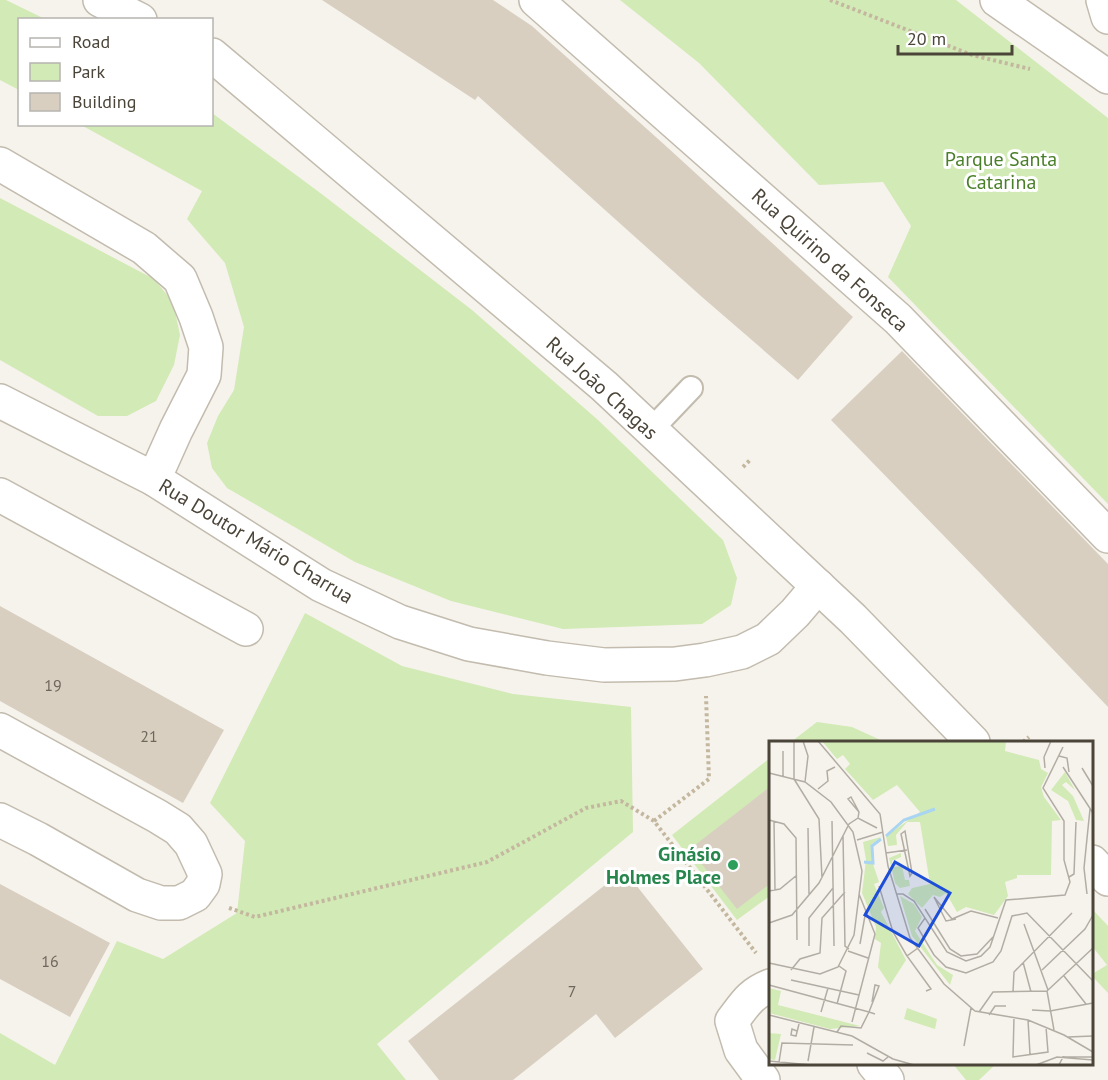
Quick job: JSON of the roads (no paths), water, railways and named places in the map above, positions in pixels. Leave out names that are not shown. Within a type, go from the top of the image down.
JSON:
[{"type":"street","points":[[100,0],[136,18]]},
{"type":"street","name":"Rua Quirino da Fonseca","points":[[536,0],[898,319],[1108,537]]},
{"type":"street","points":[[997,0],[1108,77]]},
{"type":"street","points":[[1102,0],[1108,16]]},
{"type":"street","name":"Rua João Chagas","points":[[213,57],[604,386],[853,619],[972,741]]},
{"type":"street","points":[[0,164],[144,248],[180,279],[206,347],[204,375],[154,479]]},
{"type":"street","name":"Rua Doutor Mário Charrua","points":[[0,401],[154,479],[321,585],[400,622],[469,644],[547,658],[604,665],[675,664],[705,660],[742,652],[768,639],[818,586]]},
{"type":"street","points":[[0,495],[246,629]]},
{"type":"street","points":[[0,729],[178,829],[191,844],[205,874],[203,884],[195,896],[179,903],[161,903],[137,895],[0,820]]},
{"type":"street","points":[[1093,863],[1108,879]]},
{"type":"street","points":[[763,1080],[741,1050],[732,1021],[757,991],[767,974]]},
{"type":"street","points":[[875,1065],[888,1080]]},
{"type":"lane","points":[[651,430],[691,388]]},
{"type":"place","name":"Ginásio Holmes Place","points":[[733,865]]},
{"type":"park label","name":"Parque Santa Catarina","points":[[1001,170]]}]
